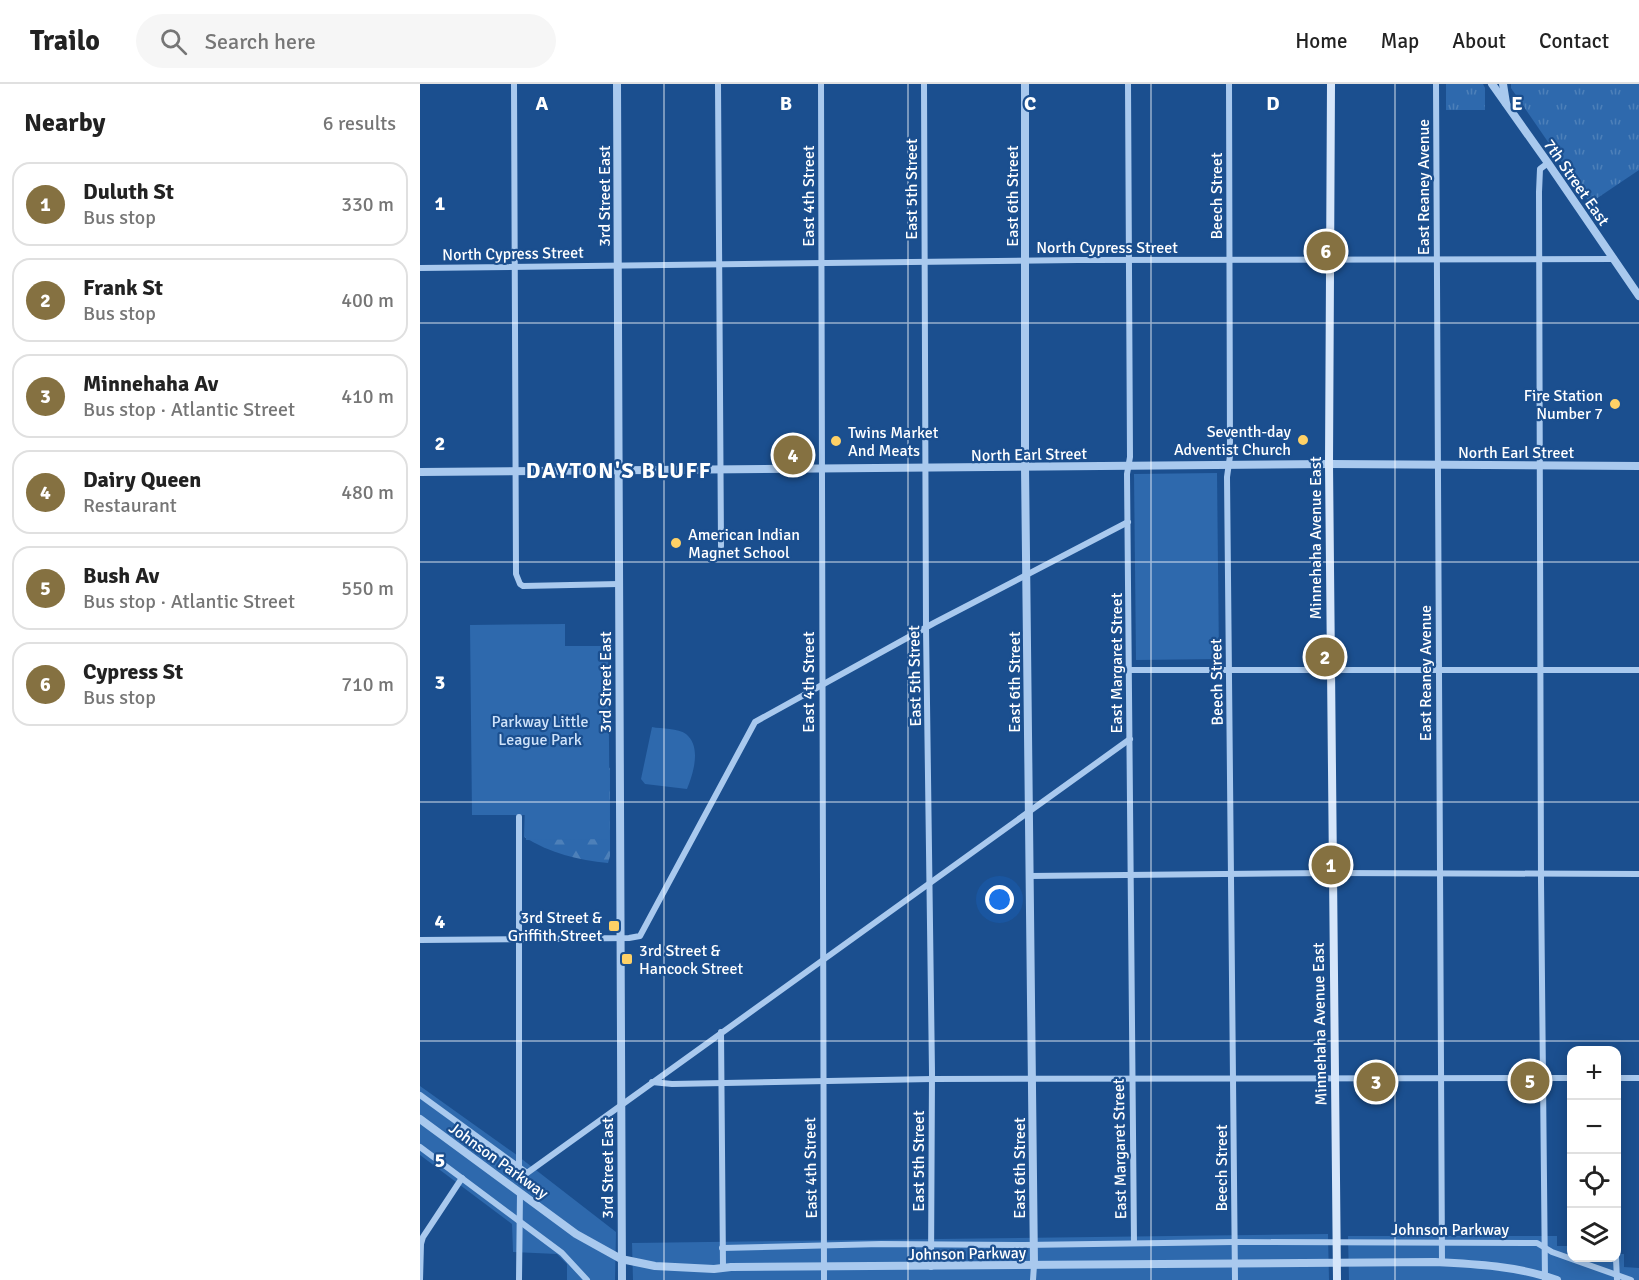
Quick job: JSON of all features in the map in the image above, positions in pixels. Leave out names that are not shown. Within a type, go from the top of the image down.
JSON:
[{"type":"main road","name":"Minnehaha Avenue East","points":[[1331,84],[1329,464],[1337,1280]]},
{"type":"street","points":[[514,84],[516,574],[520,584],[527,586],[619,584]]},
{"type":"street","name":"3rd Street East","points":[[617,84],[621,1280]]},
{"type":"street","points":[[718,84],[721,546]]},
{"type":"street","name":"East 4th Street","points":[[821,84],[824,1280]]},
{"type":"street","name":"East 5th Street","points":[[924,84],[926,628],[932,1079],[931,1267]]},
{"type":"street","name":"East 6th Street","points":[[1026,84],[1025,467],[1033,1280]]},
{"type":"street","name":"East Margaret Street","points":[[1128,84],[1128,522],[1134,1243]]},
{"type":"street","name":"Beech Street","points":[[1229,84],[1230,465],[1227,477],[1235,1280]]},
{"type":"street","name":"East Reaney Avenue","points":[[1436,84],[1442,1263]]},
{"type":"street","name":"7th Street East","points":[[1492,84],[1639,296]]},
{"type":"street","points":[[1503,84],[1506,105]]},
{"type":"street","points":[[1545,1278],[1539,465],[1540,169],[1548,162]]},
{"type":"street","name":"North Cypress Street","points":[[420,268],[1025,260],[1614,259]]},
{"type":"street","name":"North Earl Street","points":[[420,472],[1329,464],[1639,466]]},
{"type":"street","points":[[420,940],[637,937],[642,934],[755,722],[926,628],[1128,522]]},
{"type":"street","points":[[1130,670],[1639,670]]},
{"type":"street","points":[[621,1105],[1130,739]]},
{"type":"street","points":[[519,818],[519,1167]]},
{"type":"street","points":[[1029,876],[1333,873],[1639,874]]},
{"type":"street","points":[[721,1032],[723,1267]]},
{"type":"street","points":[[652,1082],[672,1084],[932,1079],[1567,1078]]},
{"type":"street","points":[[1621,1078],[1639,1078]]},
{"type":"street","name":"Johnson Parkway","points":[[420,1095],[527,1173],[621,1105]]},
{"type":"street","name":"Johnson Parkway","points":[[420,1119],[576,1234],[621,1259],[655,1266],[714,1269],[723,1267],[1442,1263],[1496,1266],[1557,1280]]},
{"type":"street","points":[[420,1147],[562,1253],[586,1280]]},
{"type":"street","points":[[420,1280],[423,1237],[462,1178]]},
{"type":"street","points":[[519,1280],[520,1193]]},
{"type":"street","name":"Johnson Parkway","points":[[722,1248],[881,1244],[1034,1245],[1337,1241],[1537,1243],[1617,1278],[1631,1280]]},
{"type":"street","points":[[1617,1262],[1617,1278]]},
{"type":"green space","points":[[1446,84],[1483,84],[1485,110],[1446,110]]},
{"type":"green space","points":[[1511,84],[1639,84],[1639,170],[1590,203],[1511,88]]},
{"type":"green space","points":[[1217,473],[1219,659],[1136,660],[1134,474]]},
{"type":"green space","name":"Parkway Little League Park","points":[[565,624],[565,646],[608,646],[610,839],[526,840],[526,815],[472,815],[470,625]]},
{"type":"green space","points":[[652,727],[679,731],[691,739],[695,761],[687,789],[645,784],[641,779]]},
{"type":"green space","points":[[607,764],[610,769],[610,856],[608,863],[564,855],[524,837],[525,806]]},
{"type":"green space","points":[[420,1086],[514,1153],[616,1232],[615,1280],[567,1280],[567,1264],[557,1254],[513,1252],[512,1224],[420,1155]]},
{"type":"green space","points":[[1328,1234],[1329,1280],[633,1280],[632,1243]]},
{"type":"green space","points":[[1348,1236],[1557,1236],[1557,1246],[1567,1246],[1567,1262],[1621,1262],[1621,1254],[1624,1254],[1624,1267],[1639,1268],[1639,1280],[1349,1280]]},
{"type":"place","name":"Cypress St","points":[[1326,251]]},
{"type":"place","name":"Fire Station Number 7","points":[[1615,404]]},
{"type":"place","name":"Seventh-day Adventist Church","points":[[1303,440]]},
{"type":"place","name":"Twins Market And Meats","points":[[836,441]]},
{"type":"place","name":"Dairy Queen","points":[[793,455]]},
{"type":"place","name":"American Indian Magnet School","points":[[676,543]]},
{"type":"place","name":"Frank St","points":[[1325,657]]},
{"type":"place","name":"Duluth St","points":[[1331,865]]},
{"type":"place","name":"3rd Street & Griffith Street","points":[[614,926]]},
{"type":"place","name":"3rd Street & Hancock Street","points":[[627,959]]},
{"type":"place","name":"Bush Av","points":[[1530,1081]]},
{"type":"place","name":"Minnehaha Av","points":[[1376,1082]]},
{"type":"district","name":"DAYTON'S BLUFF","points":[[619,470]]}]
